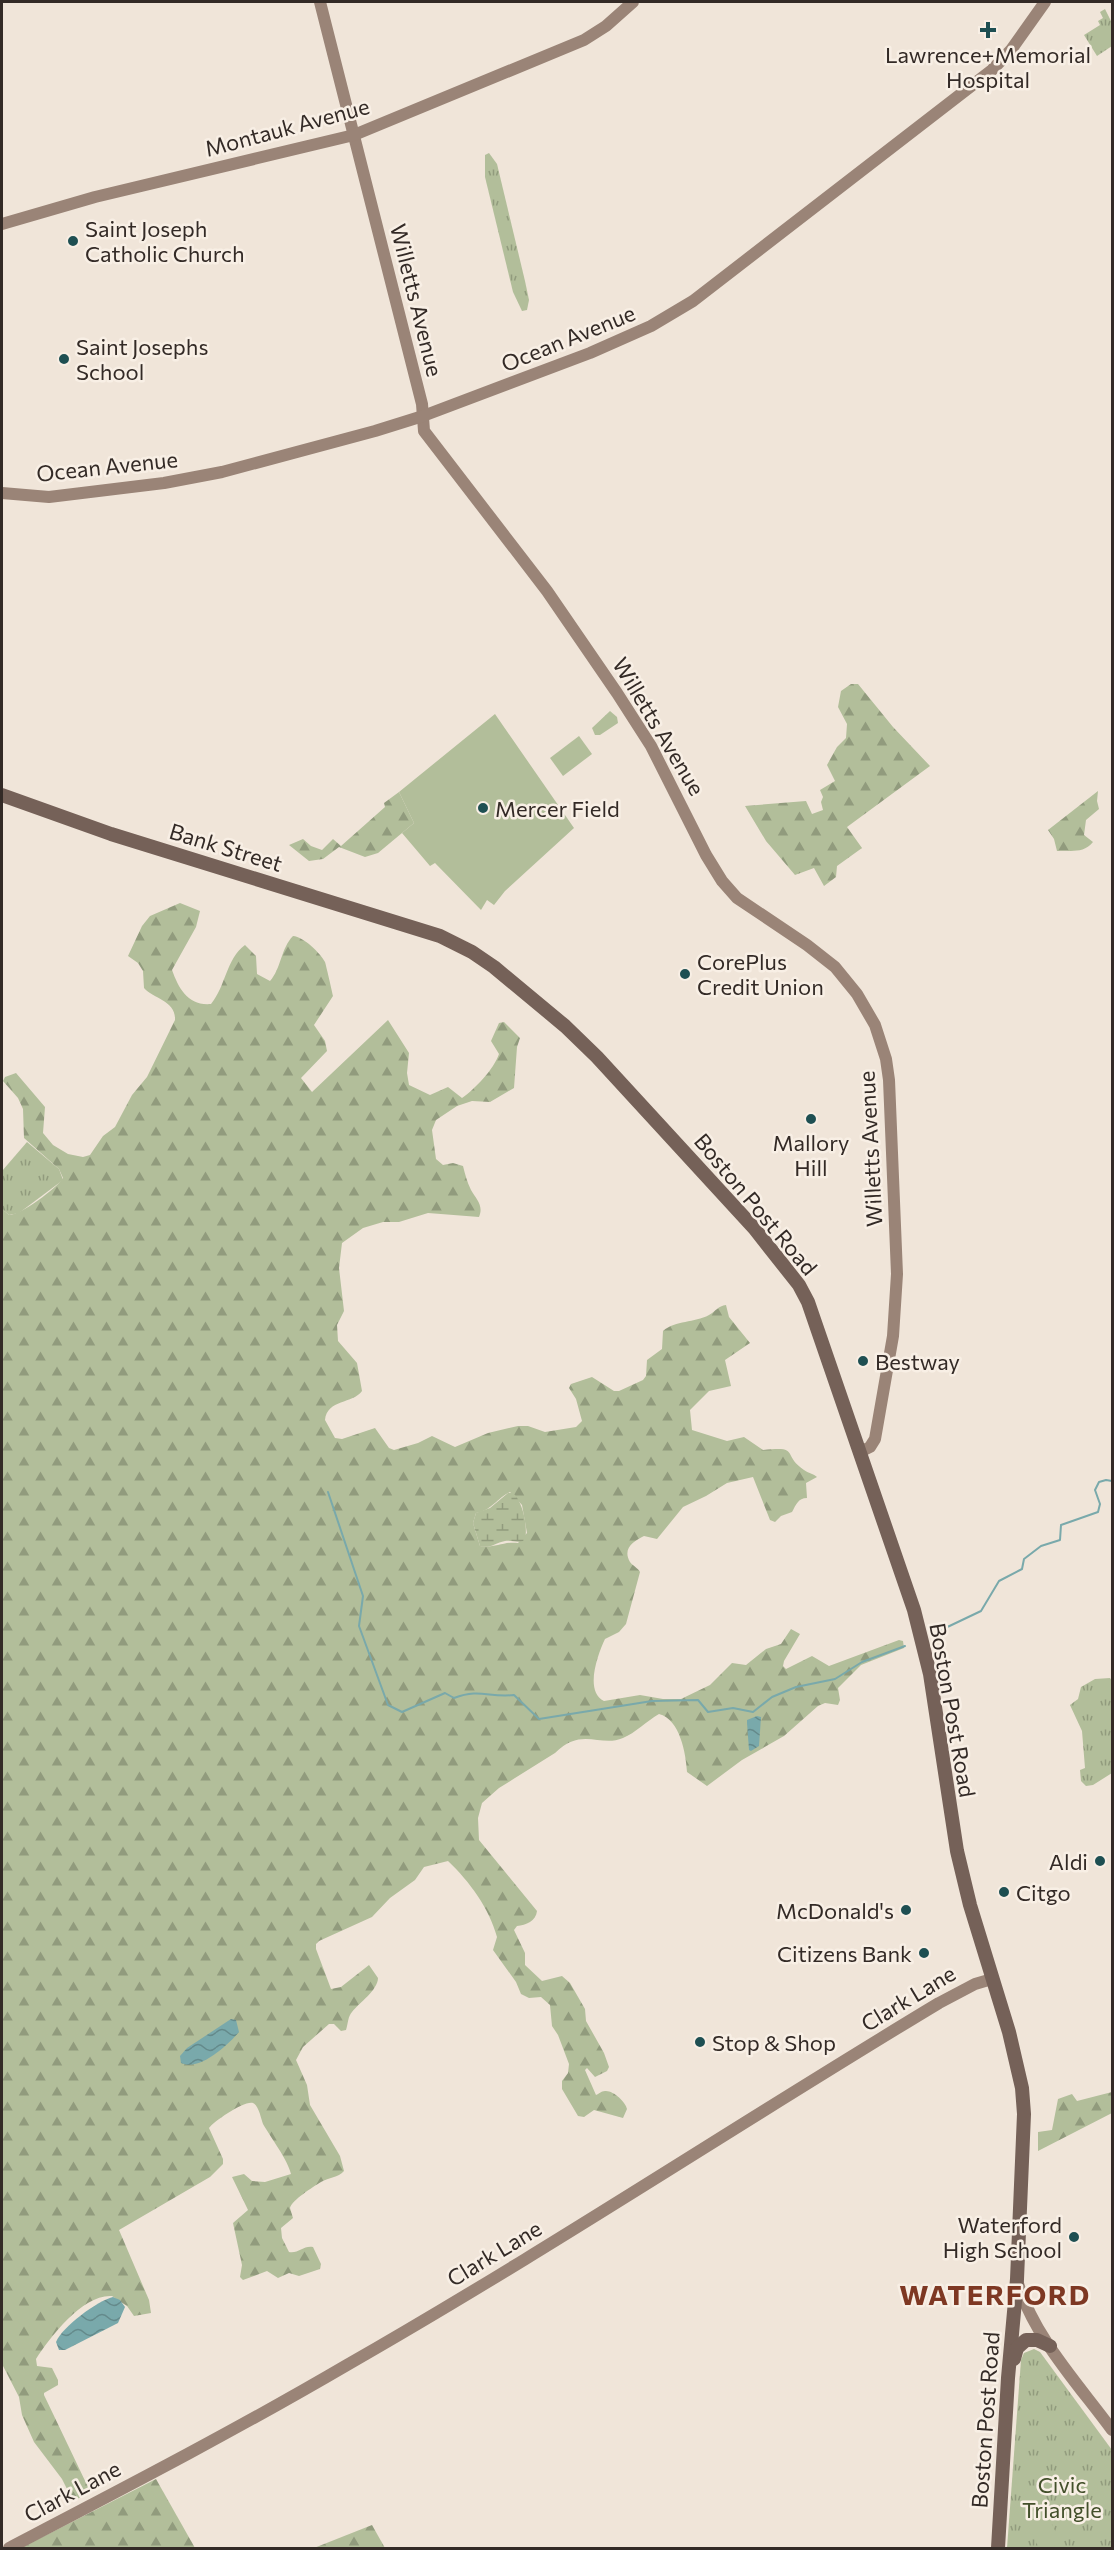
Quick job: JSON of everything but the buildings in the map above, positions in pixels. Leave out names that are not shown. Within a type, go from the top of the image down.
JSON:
[{"type":"main road","name":"Willetts Avenue","points":[[320,2],[421,400],[423,427],[427,435],[548,591],[645,734],[706,855],[722,881],[745,904],[807,945],[834,967],[857,994],[875,1025],[890,1080],[897,1296],[890,1358],[877,1429],[873,1444],[861,1452]]},
{"type":"main road","name":"Montauk Avenue","points":[[2,224],[87,199],[354,135],[584,40],[606,26],[633,2]]},
{"type":"main road","name":"Ocean Avenue","points":[[2,492],[53,496],[164,483],[222,472],[423,416],[590,353],[651,326],[682,309],[992,70],[1011,50],[1045,2]]},
{"type":"main road","name":"Bank Street","points":[[2,795],[111,834],[440,936]]},
{"type":"main road","name":"Boston Post Road","points":[[440,936],[472,952],[494,967],[566,1026],[712,1180],[767,1243],[799,1285],[808,1302],[861,1452],[914,1610],[930,1674],[953,1831],[970,1905],[1019,2072],[1024,2114],[1017,2279],[1008,2378],[998,2548]]},
{"type":"main road","name":"Clark Lane","points":[[9,2548],[165,2466],[346,2366],[589,2220],[939,2002],[975,1984],[992,1979]]},
{"type":"main road","points":[[1017,2279],[1028,2309],[1050,2346],[1113,2430]]},
{"type":"main road","points":[[1008,2378],[1013,2368],[1017,2348],[1022,2342],[1037,2340],[1050,2346]]},
{"type":"green space","points":[[1105,9],[1112,23],[1112,46],[1097,56],[1084,35],[1100,25],[1098,21],[1103,18],[1100,12]]},
{"type":"green space","points":[[489,153],[497,164],[529,300],[527,310],[522,311],[513,292],[485,177],[485,155]]},
{"type":"green space","points":[[851,684],[858,684],[893,727],[930,766],[847,827],[862,848],[837,866],[836,877],[824,886],[814,868],[795,875],[766,841],[745,806],[806,801],[812,814],[823,810],[821,802],[823,797],[820,790],[835,781],[827,765],[837,747],[846,738],[847,724],[838,707],[841,691]]},
{"type":"green space","points":[[610,711],[617,717],[618,723],[600,735],[595,735],[592,728]]},
{"type":"green space","name":"Mercer Field","points":[[495,714],[574,828],[505,891],[494,905],[487,900],[481,910],[435,863],[430,866],[402,833],[414,823],[399,792]]},
{"type":"green space","points":[[579,736],[592,754],[563,776],[550,758]]},
{"type":"green space","points":[[1098,791],[1099,809],[1086,820],[1084,835],[1093,842],[1081,850],[1057,851],[1054,839],[1048,830]]},
{"type":"green space","points":[[399,792],[414,823],[378,853],[365,857],[339,847],[323,859],[309,861],[289,845],[303,839],[311,846],[322,850],[333,839],[341,846],[385,807],[384,803]]},
{"type":"green space","points":[[180,903],[200,911],[196,927],[172,970],[181,990],[190,999],[203,1004],[211,1004],[216,997],[230,965],[245,945],[256,956],[257,974],[270,981],[293,936],[307,942],[316,950],[325,962],[333,996],[314,1025],[325,1041],[327,1051],[301,1078],[312,1092],[388,1020],[409,1053],[407,1073],[409,1085],[430,1095],[448,1087],[462,1098],[478,1084],[489,1072],[499,1054],[491,1041],[499,1023],[504,1022],[520,1038],[517,1047],[514,1088],[490,1102],[472,1101],[457,1106],[436,1120],[432,1130],[436,1159],[443,1165],[453,1163],[463,1166],[466,1178],[480,1206],[479,1217],[428,1213],[399,1222],[383,1222],[363,1228],[342,1243],[339,1268],[344,1311],[337,1325],[338,1341],[357,1363],[362,1391],[353,1398],[330,1408],[327,1413],[325,1420],[335,1438],[342,1439],[375,1428],[389,1448],[394,1450],[432,1436],[455,1447],[488,1433],[518,1426],[528,1426],[545,1432],[576,1427],[582,1421],[576,1399],[569,1388],[571,1384],[592,1377],[614,1391],[619,1391],[643,1380],[646,1376],[647,1360],[662,1349],[663,1331],[668,1327],[703,1318],[726,1305],[729,1317],[750,1343],[725,1360],[731,1386],[709,1391],[690,1410],[692,1430],[727,1441],[744,1437],[763,1450],[787,1450],[797,1464],[817,1477],[806,1483],[807,1498],[799,1501],[792,1512],[781,1516],[775,1522],[770,1520],[753,1477],[727,1483],[683,1507],[657,1539],[644,1536],[630,1546],[628,1557],[640,1572],[626,1624],[619,1632],[605,1639],[599,1654],[594,1672],[595,1689],[598,1696],[604,1701],[640,1695],[681,1699],[710,1685],[732,1663],[746,1665],[766,1649],[781,1644],[791,1629],[800,1634],[784,1661],[783,1666],[786,1669],[812,1656],[829,1666],[899,1640],[903,1641],[904,1648],[861,1665],[838,1688],[840,1700],[838,1705],[825,1703],[818,1706],[784,1736],[742,1760],[707,1786],[687,1772],[683,1747],[677,1730],[666,1717],[659,1714],[623,1738],[606,1741],[582,1739],[565,1745],[499,1788],[482,1803],[478,1818],[479,1840],[537,1911],[533,1920],[517,1926],[514,1930],[525,1953],[525,1965],[542,1981],[562,1976],[570,1983],[585,2009],[586,2021],[609,2067],[607,2071],[595,2077],[587,2068],[585,2070],[596,2095],[602,2091],[608,2091],[624,2103],[627,2109],[623,2118],[594,2110],[584,2117],[578,2116],[562,2089],[562,2081],[568,2073],[569,2064],[558,2035],[552,2026],[550,2005],[541,1997],[529,1998],[521,1994],[516,1982],[493,1950],[497,1937],[484,1906],[464,1878],[448,1861],[424,1867],[415,1880],[390,1898],[372,1917],[316,1944],[331,1989],[341,1987],[369,1965],[378,1978],[372,1992],[351,2014],[346,2030],[341,2031],[334,2024],[329,2024],[303,2047],[296,2060],[307,2085],[310,2105],[340,2156],[344,2171],[321,2182],[299,2198],[290,2208],[293,2218],[281,2228],[282,2238],[289,2252],[313,2247],[321,2264],[320,2269],[299,2276],[289,2273],[278,2278],[267,2271],[243,2280],[240,2277],[242,2265],[233,2223],[248,2210],[232,2177],[244,2174],[252,2181],[265,2182],[291,2174],[253,2103],[223,2116],[209,2128],[223,2159],[223,2164],[210,2177],[119,2230],[149,2300],[151,2313],[134,2316],[127,2306],[112,2296],[101,2297],[68,2318],[36,2359],[37,2366],[52,2368],[58,2380],[58,2385],[44,2395],[88,2487],[87,2494],[73,2501],[62,2479],[34,2442],[22,2415],[19,2397],[2,2364],[2,1209],[9,1215],[22,1211],[46,1194],[63,1178],[59,1169],[24,1138],[23,1109],[18,1098],[3,1081],[5,1077],[16,1073],[45,1107],[43,1133],[53,1145],[68,1154],[83,1157],[90,1155],[103,1136],[115,1127],[132,1095],[147,1077],[175,1020],[168,1004],[144,988],[143,971],[138,963],[128,956],[142,926],[150,916]],"holes":[[[510,1492],[522,1505],[527,1533],[518,1543],[480,1546],[473,1523],[476,1513],[486,1510]]]},
{"type":"green space","points":[[27,1142],[59,1169],[63,1180],[19,1213],[9,1215],[2,1209],[2,1171]]},
{"type":"green space","points":[[508,1493],[513,1493],[517,1497],[522,1508],[526,1528],[525,1540],[480,1546],[473,1523],[476,1513],[490,1508]]},
{"type":"green space","points":[[1110,1678],[1112,1681],[1112,1773],[1093,1785],[1086,1786],[1081,1781],[1080,1770],[1085,1768],[1082,1731],[1070,1705],[1078,1699],[1081,1687],[1095,1679]]},
{"type":"green space","points":[[1112,2092],[1112,2113],[1038,2151],[1038,2132],[1052,2130],[1058,2099],[1072,2094],[1077,2101]]},
{"type":"green space","name":"Civic Triangle","points":[[1034,2349],[1040,2352],[1112,2450],[1112,2548],[1007,2548],[1021,2360],[1024,2353]]},
{"type":"green space","points":[[156,2479],[195,2548],[21,2548]]},
{"type":"green space","points":[[1043,2506],[1061,2543],[1050,2548],[1039,2548],[1023,2515]]},
{"type":"green space","points":[[372,2525],[385,2548],[314,2548]]},
{"type":"water","points":[[757,1716],[761,1717],[759,1746],[751,1751],[749,1750],[747,1720]]},
{"type":"water","points":[[231,2019],[236,2020],[239,2032],[228,2044],[204,2061],[188,2065],[181,2063],[180,2056],[187,2048]]},
{"type":"water","points":[[113,2297],[120,2300],[125,2307],[118,2323],[65,2350],[59,2350],[56,2342],[72,2322],[106,2299]]},
{"type":"waterway","points":[[939,1631],[981,1611],[999,1581],[1022,1569],[1024,1559],[1041,1546],[1060,1540],[1061,1525],[1098,1512],[1100,1504],[1095,1490],[1099,1482],[1112,1481]]},
{"type":"waterway","points":[[328,1492],[363,1596],[359,1626],[388,1705],[402,1712],[445,1693],[454,1698],[478,1693],[514,1695],[539,1719],[652,1701],[698,1700],[708,1712],[733,1708],[753,1712],[772,1697],[796,1687],[835,1679],[862,1662],[905,1646]]},
{"type":"place","name":"Lawrence+Memorial Hospital","points":[[988,30]]},
{"type":"place","name":"Saint Joseph Catholic Church","points":[[73,241]]},
{"type":"place","name":"Saint Josephs School","points":[[64,359]]},
{"type":"place","name":"Mercer Field","points":[[483,808]]},
{"type":"place","name":"CorePlus Credit Union","points":[[685,974]]},
{"type":"place","name":"Mallory Hill","points":[[811,1119]]},
{"type":"place","name":"Bestway","points":[[863,1361]]},
{"type":"place","name":"Aldi","points":[[1100,1861]]},
{"type":"place","name":"Citgo","points":[[1004,1892]]},
{"type":"place","name":"McDonald's","points":[[906,1910]]},
{"type":"place","name":"Citizens Bank","points":[[924,1953]]},
{"type":"place","name":"Stop & Shop","points":[[700,2042]]},
{"type":"place","name":"Waterford High School","points":[[1074,2237]]},
{"type":"district","name":"WATERFORD","points":[[995,2294]]}]
